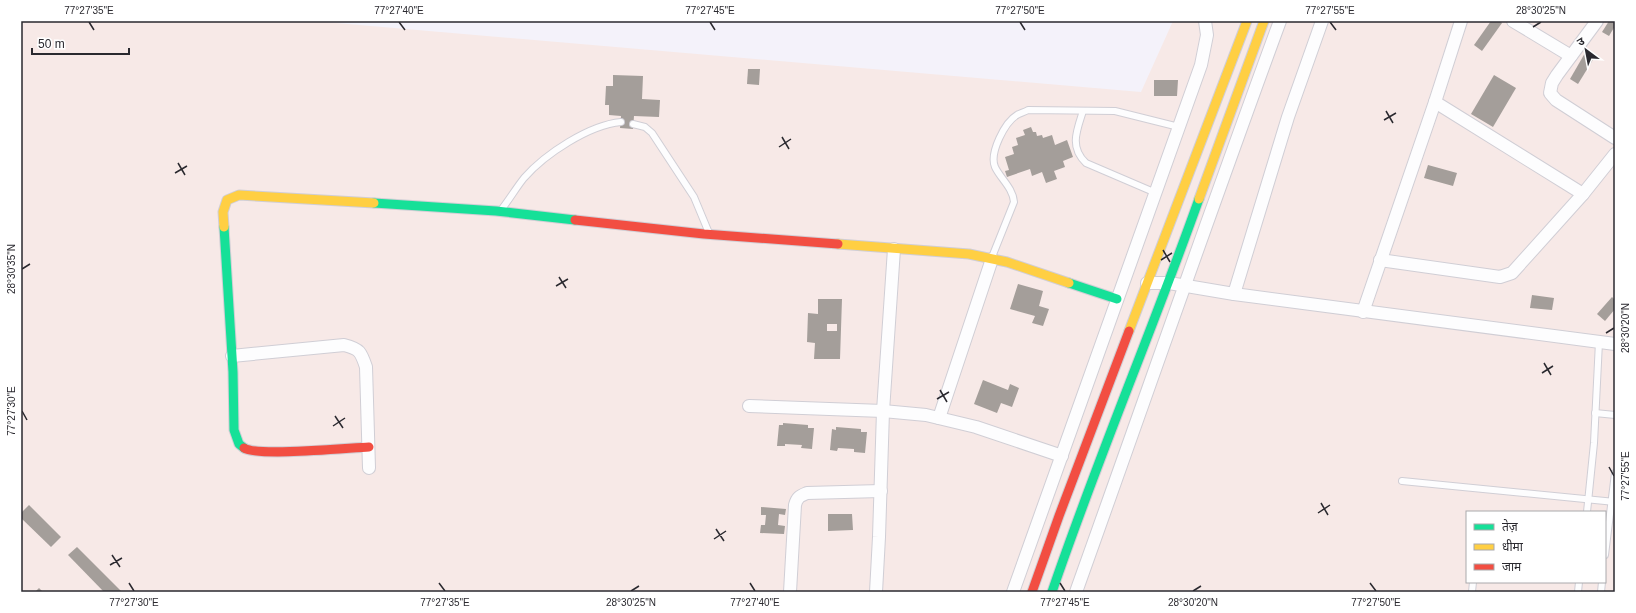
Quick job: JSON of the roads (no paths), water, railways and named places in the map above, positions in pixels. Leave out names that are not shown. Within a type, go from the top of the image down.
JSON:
[{"type":"street","points":[[1013,592],[1201,64],[1207,35],[1205,21]]},
{"type":"street","points":[[1032,592],[1147,283],[1247,21]]},
{"type":"street","points":[[1052,592],[1077,519],[1169,283],[1264,21]]},
{"type":"street","points":[[1076,592],[1152,381],[1184,285],[1280,21]]},
{"type":"street","points":[[1234,294],[1288,117],[1322,21]]},
{"type":"street","points":[[1363,312],[1435,102],[1461,21]]},
{"type":"street","points":[[1514,21],[1571,56]]},
{"type":"street","points":[[1597,21],[1552,83],[1550,93],[1556,100],[1615,138]]},
{"type":"street","points":[[1435,102],[1583,194]]},
{"type":"street","points":[[1380,260],[1500,277],[1512,273],[1583,194],[1615,154]]},
{"type":"street","points":[[369,446],[273,452],[248,450],[239,444],[234,430],[232,356],[222,212],[227,200],[239,195],[500,212],[709,234],[969,254],[1007,262],[1118,299]]},
{"type":"street","points":[[876,592],[883,411],[894,249]]},
{"type":"street","points":[[938,418],[992,259]]},
{"type":"street","points":[[1147,283],[1169,283],[1234,294],[1363,312],[1615,344]]},
{"type":"street","points":[[232,356],[344,345],[354,347],[361,353],[366,367],[369,468]]},
{"type":"street","points":[[749,406],[883,411],[926,415],[976,427],[1062,456]]},
{"type":"street","points":[[790,592],[797,499],[807,493],[881,491]]},
{"type":"lane","points":[[992,259],[1014,202],[1012,193],[995,167],[993,161],[997,143],[1008,124],[1017,115],[1028,110],[1115,111],[1179,127]]},
{"type":"lane","points":[[1083,110],[1076,132],[1076,148],[1086,164],[1156,193]]},
{"type":"lane","points":[[500,212],[525,177],[560,147],[591,130],[610,123],[621,122]]},
{"type":"lane","points":[[633,124],[645,126],[652,133],[694,197],[709,234]]},
{"type":"lane","points":[[1586,511],[1594,443],[1599,342]]},
{"type":"lane","points":[[1595,413],[1615,415]]},
{"type":"lane","points":[[1606,536],[1607,516],[1613,502],[1615,473]]},
{"type":"lane","points":[[1402,481],[1613,502]]}]
